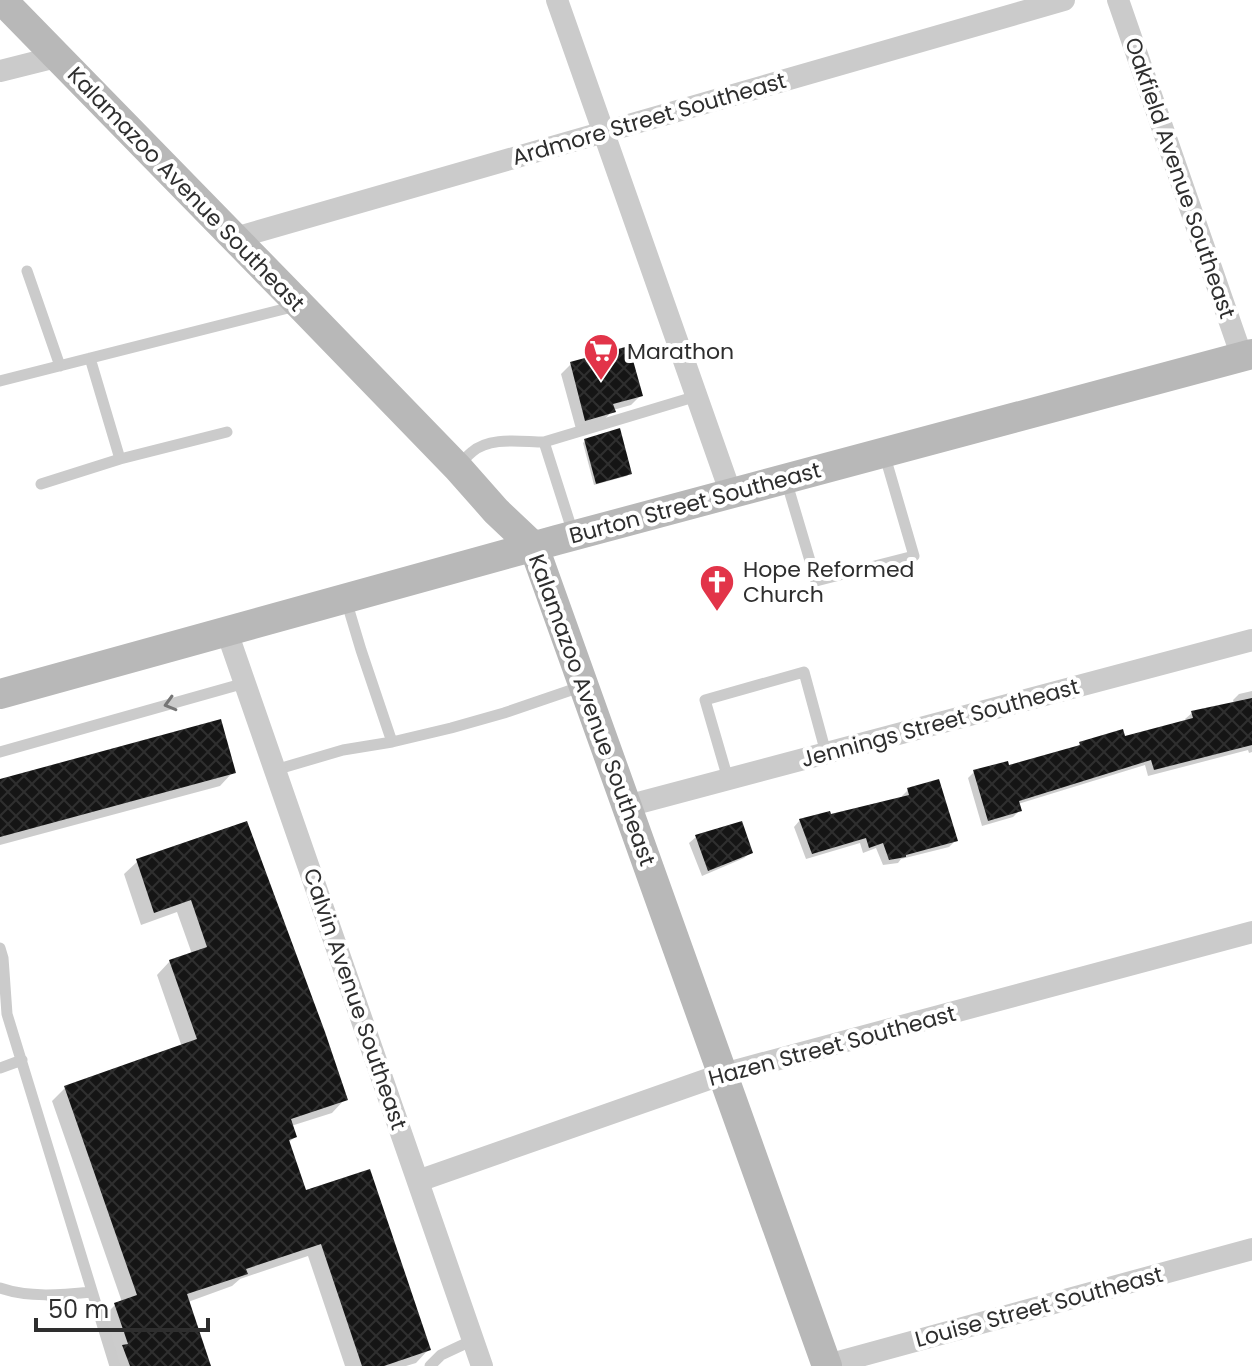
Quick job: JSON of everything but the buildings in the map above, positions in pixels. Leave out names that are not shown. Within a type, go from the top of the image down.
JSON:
[{"type":"main road","name":"Kalamazoo Avenue Southeast","points":[[2,0],[534,547],[827,1365]]},
{"type":"main road","name":"Burton Street Southeast","points":[[0,694],[1247,355]]},
{"type":"street","points":[[557,0],[731,494]]},
{"type":"street","name":"Ardmore Street Southeast","points":[[235,238],[1064,0]]},
{"type":"street","name":"Oakfield Avenue Southeast","points":[[1118,0],[1247,355]]},
{"type":"street","points":[[0,71],[56,57]]},
{"type":"street","name":"Calvin Avenue Southeast","points":[[227,632],[482,1366]]},
{"type":"street","name":"Jennings Street Southeast","points":[[627,806],[1252,640]]},
{"type":"street","name":"Hazen Street Southeast","points":[[418,1181],[723,1074],[1252,932]]},
{"type":"street","name":"Louise Street Southeast","points":[[827,1365],[1252,1249]]},
{"type":"lane","points":[[27,271],[60,366]]},
{"type":"lane","points":[[0,381],[300,305]]},
{"type":"lane","points":[[90,358],[120,459]]},
{"type":"lane","points":[[458,468],[473,450],[499,442],[544,442],[697,396]]},
{"type":"lane","points":[[41,484],[120,459],[227,432]]},
{"type":"lane","points":[[544,442],[574,536]]},
{"type":"lane","points":[[786,479],[816,581],[914,556],[884,453]]},
{"type":"lane","points":[[346,599],[392,742]]},
{"type":"lane","points":[[728,779],[705,700],[804,672],[826,753]]},
{"type":"lane","points":[[0,752],[245,683]]},
{"type":"lane","points":[[275,770],[343,750],[451,728],[584,685]]},
{"type":"lane","points":[[0,948],[7,1014],[115,1366]]},
{"type":"lane","points":[[0,1068],[22,1060]]},
{"type":"lane","points":[[0,1288],[14,1293],[55,1295],[92,1292]]},
{"type":"lane","points":[[430,1366],[441,1355],[473,1340]]},
{"type":"place","name":"Marathon","points":[[601,382]]},
{"type":"place","name":"Hope Reformed Church","points":[[717,613]]}]
